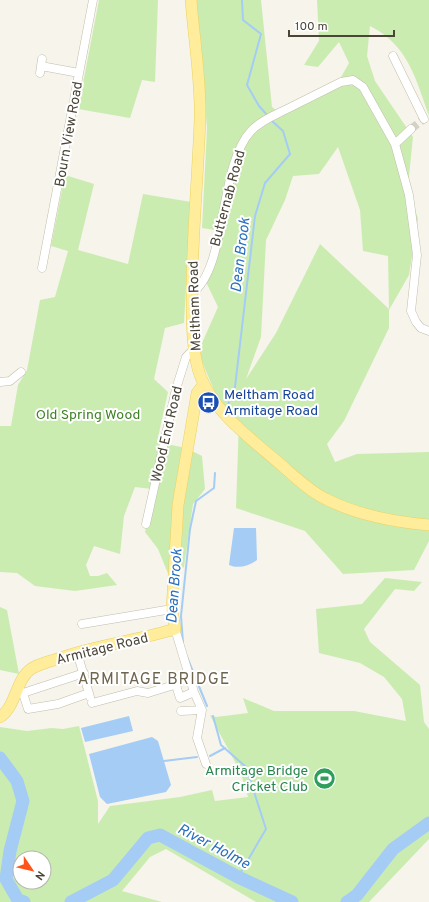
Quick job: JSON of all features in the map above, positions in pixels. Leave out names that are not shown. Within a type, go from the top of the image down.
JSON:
[{"type":"main road","name":"Meltham Road","points":[[191,0],[197,56],[200,118],[192,293],[194,349],[197,366],[204,384],[220,408],[240,429],[297,479],[325,499],[358,512],[429,525]]},
{"type":"main road","points":[[175,629],[172,609],[178,505],[197,393],[204,384]]},
{"type":"main road","name":"Armitage Road","points":[[0,718],[10,707],[20,691],[28,672],[32,669],[77,652],[151,636],[175,629]]},
{"type":"street","name":"Bourn View Road","points":[[42,268],[94,0]]},
{"type":"street","points":[[393,56],[424,119]]},
{"type":"street","points":[[41,66],[79,73]]},
{"type":"street","name":"Butternab Road","points":[[192,293],[201,287],[209,268],[233,167],[242,142],[251,130],[264,121],[341,82],[353,80],[363,87],[395,144],[409,195],[417,255],[411,311],[416,322],[421,328],[429,331]]},
{"type":"street","points":[[395,144],[411,129]]},
{"type":"street","name":"Wood End Road","points":[[146,524],[176,389],[186,358],[194,349]]},
{"type":"street","points":[[0,382],[10,381],[20,372]]},
{"type":"street","points":[[82,624],[172,609]]},
{"type":"street","points":[[175,629],[194,692],[202,710],[197,738],[206,764]]},
{"type":"street","points":[[77,652],[92,705],[137,691],[148,693],[174,684],[176,685],[180,698],[194,692]]},
{"type":"street","points":[[84,673],[20,691],[28,709],[58,704],[89,693]]},
{"type":"street","points":[[181,711],[202,710]]},
{"type":"green space","points":[[99,0],[158,0],[155,82],[142,80],[130,118],[78,109]]},
{"type":"green space","points":[[196,0],[261,0],[272,107],[281,114],[313,101],[335,88],[349,63],[339,42],[318,67],[304,65],[319,41],[317,0],[429,0],[429,116],[415,76],[402,53],[383,34],[370,26],[367,56],[375,81],[413,137],[408,186],[418,219],[409,275],[389,310],[389,328],[344,421],[327,444],[335,462],[357,454],[429,452],[429,541],[414,570],[343,574],[305,531],[236,508],[239,421],[218,400],[198,352],[218,307],[206,282],[221,231],[202,228],[207,128]],"holes":[[[338,147],[360,210],[363,251],[388,256],[389,309],[320,244],[276,333],[246,379],[261,337],[266,240],[285,200],[293,176],[319,174]]]},
{"type":"green space","name":"Old Spring Wood","points":[[65,175],[94,184],[78,250],[128,264],[143,194],[191,202],[184,323],[165,328],[154,379],[168,392],[157,442],[186,448],[202,456],[205,489],[193,504],[184,567],[169,576],[158,549],[145,532],[154,497],[152,489],[135,487],[124,516],[120,554],[94,546],[86,565],[90,576],[98,576],[107,573],[117,585],[75,591],[35,586],[17,573],[0,572],[0,426],[11,426],[18,385],[27,370],[40,300],[55,297],[68,251],[51,246]]},
{"type":"green space","points":[[385,578],[422,582],[414,591],[395,589],[364,629],[370,642],[420,685],[424,722],[429,729],[429,839],[369,902],[256,902],[166,849],[150,857],[122,891],[162,902],[0,902],[0,727],[27,731],[52,728],[63,729],[79,726],[98,801],[98,824],[110,806],[180,797],[212,790],[215,801],[248,797],[237,765],[210,715],[216,717],[248,713],[243,698],[274,711],[354,711],[406,721],[402,699],[384,677],[360,663],[319,653],[316,609],[362,604]]},
{"type":"green space","points":[[0,607],[7,610],[19,674],[0,670]]},
{"type":"water","points":[[234,528],[256,528],[257,560],[251,564],[240,567],[229,565]]},
{"type":"water","points":[[129,716],[133,731],[85,742],[81,728]]},
{"type":"water","points":[[152,737],[158,741],[171,785],[166,792],[107,804],[100,797],[89,754]]},
{"type":"waterway","name":"Dean Brook","points":[[242,0],[243,20],[261,34],[247,85],[259,106],[267,115]]},
{"type":"waterway","name":"Dean Brook","points":[[228,405],[235,387],[255,216],[265,183],[290,154],[283,131],[272,121]]},
{"type":"waterway","name":"Dean Brook","points":[[183,643],[181,616],[190,529],[196,501],[214,488],[215,473]]},
{"type":"waterway","name":"Dean Brook","points":[[187,657],[207,706]]},
{"type":"waterway","name":"Dean Brook","points":[[213,716],[221,745],[246,767],[266,829],[238,877]]},
{"type":"waterway","points":[[210,756],[225,748]]},
{"type":"waterway","points":[[164,761],[197,757]]},
{"type":"waterway","name":"River Holme","points":[[0,758],[17,781],[23,801],[10,851],[6,879],[18,900],[24,902]]},
{"type":"waterway","name":"River Holme","points":[[347,902],[357,895],[393,849],[429,823]]},
{"type":"waterway","name":"River Holme","points":[[71,902],[113,880],[148,838],[160,835],[238,877],[292,902]]},
{"type":"tunnel","points":[[411,129],[424,119]]},
{"type":"place","name":"Meltham Road Armitage Road","points":[[209,402]]},
{"type":"place","name":"Armitage Bridge Cricket Club","points":[[324,778]]},
{"type":"district","name":"ARMITAGE BRIDGE","points":[[154,678]]}]
